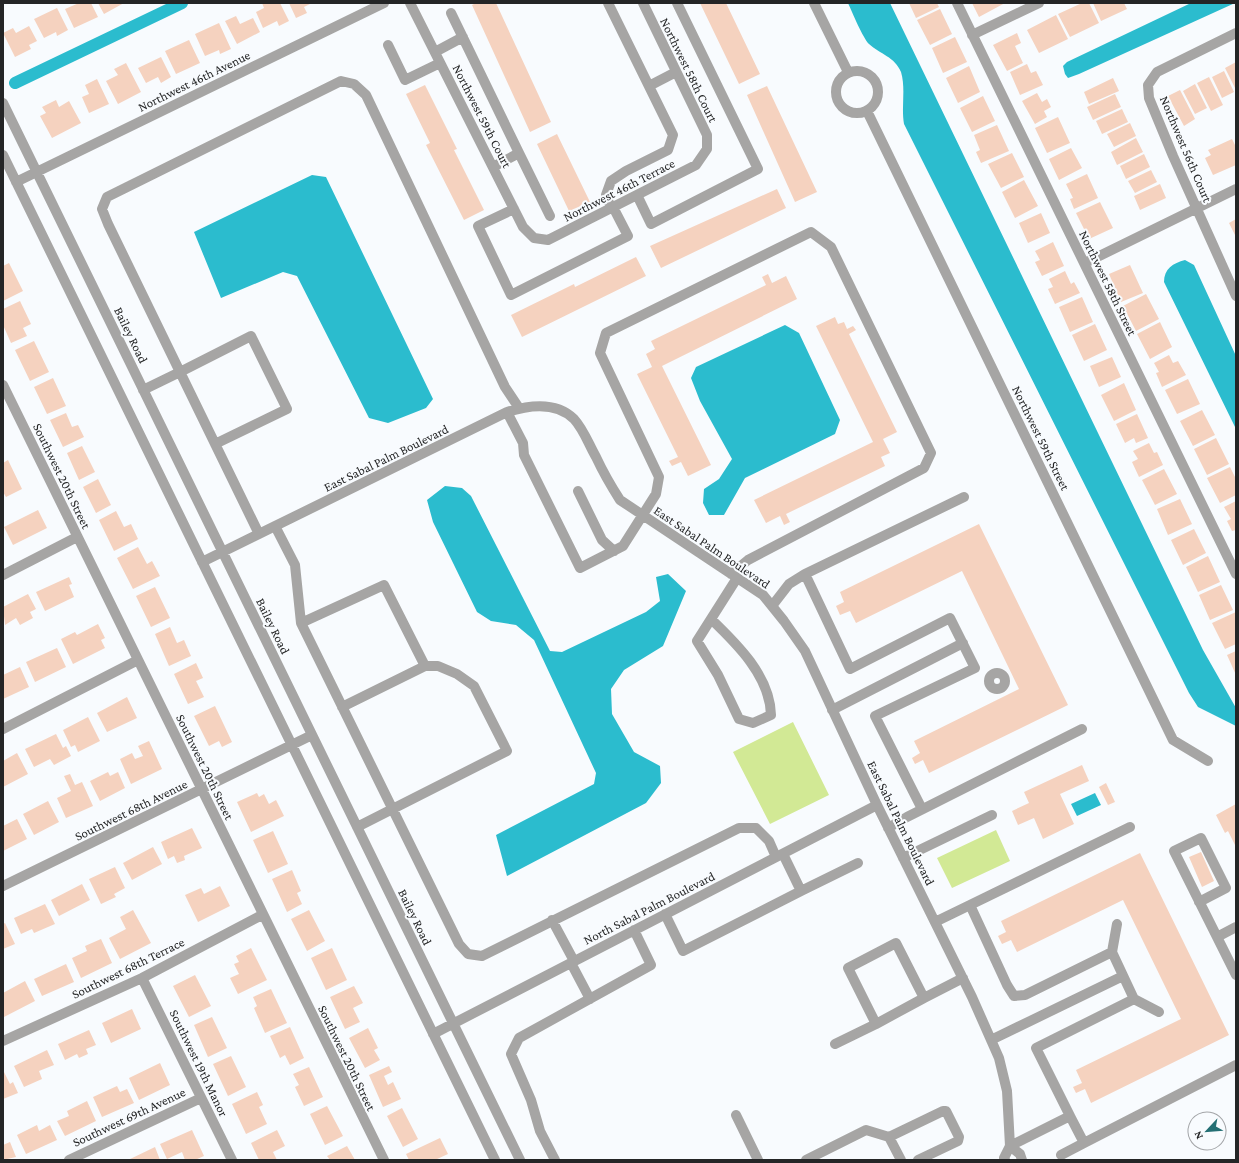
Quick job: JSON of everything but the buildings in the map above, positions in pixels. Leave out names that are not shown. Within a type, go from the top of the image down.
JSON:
[{"type":"street","name":"Northwest 46th Avenue","points":[[16,182],[384,3]]},
{"type":"street","name":"Northwest 59th Court","points":[[410,3],[523,227],[534,238]]},
{"type":"street","points":[[514,209],[478,226],[511,295],[628,236],[606,195],[611,182],[626,171],[668,150],[673,135],[608,3]]},
{"type":"street","name":"Northwest 58th Court","points":[[643,3],[706,135],[707,149]]},
{"type":"street","points":[[637,195],[650,224],[758,169],[677,3]]},
{"type":"street","points":[[814,3],[848,72]]},
{"type":"street","name":"Northwest 58th Street","points":[[956,3],[1236,574]]},
{"type":"street","points":[[972,35],[1039,3]]},
{"type":"street","points":[[451,13],[550,216]]},
{"type":"street","name":"Northwest 56th Court","points":[[1236,33],[1157,72],[1148,85],[1149,98],[1236,296]]},
{"type":"street","points":[[435,52],[463,37]]},
{"type":"street","points":[[388,45],[405,80],[440,63]]},
{"type":"street","points":[[861,70],[867,72],[876,82],[878,95],[876,101],[867,111],[861,113],[849,112],[839,104],[836,86],[843,75],[848,72],[861,70]]},
{"type":"street","points":[[649,86],[676,72]]},
{"type":"street","points":[[259,534],[102,209],[107,197],[341,81],[354,84],[366,95],[505,388],[519,408]]},
{"type":"street","name":"Bailey Road","points":[[3,103],[520,1160]]},
{"type":"street","name":"Northwest 59th Street","points":[[867,111],[1173,740],[1208,761]]},
{"type":"street","name":"Northwest 46th Terrace","points":[[534,238],[548,240],[696,165],[707,149]]},
{"type":"street","points":[[493,167],[519,153]]},
{"type":"street","points":[[3,155],[495,1160]]},
{"type":"street","points":[[1084,263],[1236,189]]},
{"type":"street","points":[[507,412],[523,443],[524,455],[580,568],[614,551],[623,546],[656,494],[659,477],[600,353],[606,333],[811,232],[831,247],[931,453],[924,468],[748,560],[734,576],[711,619],[697,641],[718,675],[739,719],[753,723],[771,715],[771,702],[759,677],[741,648],[711,619]]},
{"type":"street","points":[[143,390],[251,336],[287,409],[215,444]]},
{"type":"street","name":"Southwest 20th Street","points":[[3,385],[262,915],[384,1160]]},
{"type":"street","name":"East Sabal Palm Boulevard","points":[[202,562],[507,412],[519,408],[549,406],[574,419],[583,432],[605,477],[620,500],[763,595],[805,651],[877,806],[963,978],[999,1058],[1007,1091],[1010,1146],[1004,1158],[1005,1160]]},
{"type":"street","points":[[578,491],[602,540],[614,551]]},
{"type":"street","points":[[772,606],[789,584],[804,574],[964,497]]},
{"type":"street","points":[[275,526],[295,565],[301,623],[459,944],[468,954],[482,956],[739,828],[756,828],[769,841],[801,891]]},
{"type":"street","points":[[3,575],[77,537]]},
{"type":"street","points":[[804,574],[850,669],[950,618],[976,668],[991,676]]},
{"type":"street","points":[[301,623],[384,585],[425,666]]},
{"type":"street","points":[[832,710],[963,643]]},
{"type":"street","points":[[3,729],[138,660]]},
{"type":"street","points":[[342,707],[425,666],[438,666],[457,674],[474,686],[506,751],[357,827]]},
{"type":"street","points":[[922,810],[875,716],[976,668]]},
{"type":"street","points":[[888,828],[1082,729]]},
{"type":"street","name":"Southwest 68th Avenue","points":[[3,886],[312,735]]},
{"type":"street","name":"North Sabal Palm Boulevard","points":[[433,1034],[877,806]]},
{"type":"street","points":[[903,858],[992,815]]},
{"type":"street","points":[[935,922],[1130,827]]},
{"type":"street","points":[[1199,902],[1226,888],[1201,838],[1174,852],[1199,902],[1217,937],[1233,960],[1236,975]]},
{"type":"street","points":[[665,914],[684,951],[858,863]]},
{"type":"street","points":[[970,905],[1007,985],[1014,996],[1025,995],[1112,952]]},
{"type":"street","name":"Southwest 68th Terrace","points":[[3,1041],[142,978],[262,915]]},
{"type":"street","points":[[552,920],[590,999]]},
{"type":"street","points":[[1117,924],[1112,952],[1123,976],[1134,999],[1159,1012]]},
{"type":"street","points":[[1217,937],[1236,927]]},
{"type":"street","points":[[555,1160],[540,1131],[531,1100],[511,1054],[520,1038],[651,965],[634,930]]},
{"type":"street","points":[[876,1024],[848,968],[896,943],[924,998]]},
{"type":"street","points":[[991,1040],[1123,976]]},
{"type":"street","name":"Southwest 19th Manor","points":[[142,978],[232,1160]]},
{"type":"street","points":[[835,1044],[963,978]]},
{"type":"street","points":[[1084,1143],[1036,1048],[1134,999]]},
{"type":"street","points":[[1061,1155],[1236,1065]]},
{"type":"street","name":"Southwest 69th Avenue","points":[[69,1160],[201,1098]]},
{"type":"street","points":[[806,1160],[866,1130],[889,1137],[943,1111],[946,1111],[959,1137],[958,1141],[918,1160]]},
{"type":"street","points":[[736,1115],[758,1160]]},
{"type":"street","points":[[1022,1160],[1020,1154],[1010,1146],[1070,1116]]},
{"type":"street","points":[[889,1137],[901,1160]]},
{"type":"green space","points":[[793,722],[829,795],[770,824],[733,752]]},
{"type":"green space","points":[[996,830],[1010,861],[952,888],[937,858]]},
{"type":"water","points":[[848,3],[890,3],[1203,650],[1236,708],[1236,726],[1198,707],[1189,693],[904,124],[903,85],[901,72],[891,59],[869,44]]},
{"type":"water","points":[[1191,3],[1235,3],[1079,74],[1068,78],[1065,74],[1063,66],[1067,62]]},
{"type":"water","points":[[312,175],[326,177],[433,399],[426,408],[388,423],[369,418],[297,276],[283,272],[221,298],[194,232]]},
{"type":"water","points":[[1185,260],[1194,265],[1236,356],[1236,429],[1164,282],[1164,277],[1167,270],[1173,265]]},
{"type":"water","points":[[785,325],[799,333],[840,420],[835,434],[745,478],[724,515],[709,515],[703,503],[704,489],[719,479],[732,459],[700,401],[691,378],[696,367]]},
{"type":"water","points":[[445,486],[462,488],[471,496],[550,651],[562,652],[646,612],[660,601],[656,577],[668,574],[686,591],[663,646],[624,670],[611,689],[612,714],[634,752],[660,766],[661,783],[646,803],[507,876],[496,835],[594,784],[596,773],[534,640],[516,625],[491,621],[477,612],[433,522],[427,500]]},
{"type":"water","points":[[1095,793],[1101,805],[1077,816],[1071,804]]},
{"type":"waterway","points":[[15,83],[182,3]]}]
